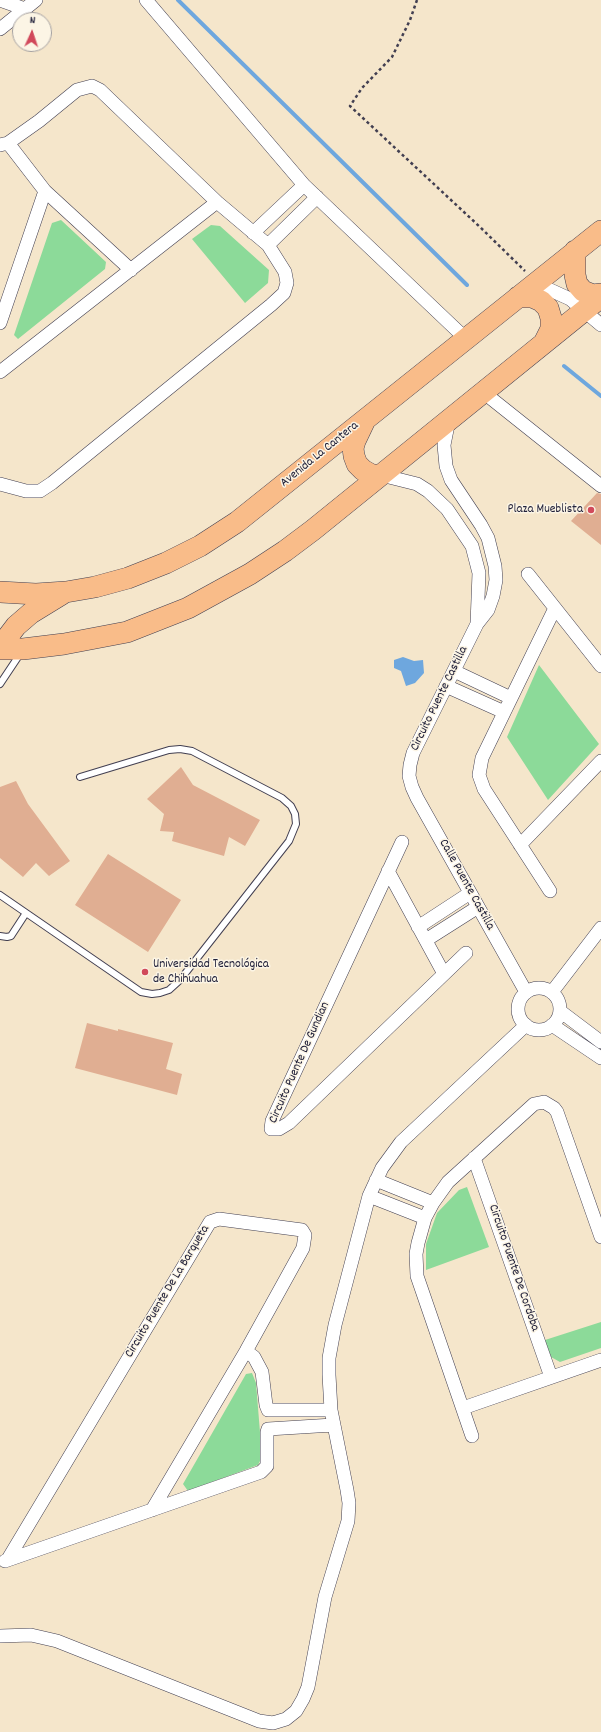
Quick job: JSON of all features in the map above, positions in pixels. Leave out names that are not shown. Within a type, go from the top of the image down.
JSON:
[{"type":"main road","name":"Avenida La Cantera","points":[[0,592],[36,594],[66,592],[95,587],[128,578],[166,563],[200,546],[236,522],[601,230]]},
{"type":"main road","points":[[575,251],[575,275],[577,284],[583,291],[593,295],[601,295]]},
{"type":"main road","points":[[0,648],[23,649],[64,644],[127,632],[188,608],[250,574],[285,551],[381,475],[601,295]]},
{"type":"main road","points":[[518,297],[532,297],[548,308],[551,318],[551,329],[544,343]]},
{"type":"main road","points":[[367,416],[355,441],[353,448],[354,456],[357,464],[363,470],[372,475],[381,475]]},
{"type":"main road","points":[[0,648],[16,626],[31,613],[45,603],[66,592]]},
{"type":"street","points":[[0,0],[26,9]]},
{"type":"street","points":[[0,29],[36,0]]},
{"type":"street","points":[[146,0],[304,185],[465,338]]},
{"type":"street","points":[[0,484],[26,491],[40,491],[52,484],[271,305],[284,293],[287,283],[285,272],[268,245],[217,202],[110,99],[100,90],[92,86],[77,90],[39,121],[4,144],[45,191],[131,270]]},
{"type":"street","points":[[253,233],[304,185]]},
{"type":"street","points":[[0,323],[45,191]]},
{"type":"street","points":[[268,245],[317,197]]},
{"type":"street","points":[[0,372],[217,202]]},
{"type":"street","points":[[536,283],[570,299],[601,325]]},
{"type":"street","points":[[483,392],[601,486]]},
{"type":"street","name":"Circuito Puente Castilla","points":[[409,776],[413,753],[477,624],[488,610],[493,596],[496,580],[495,566],[488,538],[451,480],[446,466],[444,445],[449,420]]},
{"type":"street","name":"Circuito Puente Castilla","points":[[381,475],[416,484],[428,491],[447,510],[472,546],[476,559],[479,587],[477,624]]},
{"type":"street","points":[[447,510],[462,498]]},
{"type":"street","points":[[528,574],[601,666]]},
{"type":"street","points":[[550,891],[484,789],[479,775],[482,758],[555,608]]},
{"type":"street","points":[[454,672],[511,698]]},
{"type":"street","points":[[446,686],[504,712]]},
{"type":"street","points":[[520,845],[601,761]]},
{"type":"street","name":"Calle Puente Castilla","points":[[409,776],[417,798],[526,992]]},
{"type":"street","name":"Circuito Puente De Gundian","points":[[402,842],[272,1121],[271,1129],[279,1129],[289,1123],[466,953]]},
{"type":"street","points":[[388,871],[444,974]]},
{"type":"street","points":[[418,927],[470,893]]},
{"type":"street","points":[[426,940],[478,907]]},
{"type":"street","points":[[552,992],[601,928]]},
{"type":"street","points":[[536,988],[547,989],[552,992],[558,1000],[560,1011],[552,1025],[542,1029],[536,1029],[526,1025],[520,1017],[518,1006],[526,992],[536,988]]},
{"type":"street","points":[[560,1011],[601,1042]]},
{"type":"street","points":[[0,1636],[31,1635],[57,1640],[259,1721],[274,1722],[286,1719],[296,1710],[308,1687],[325,1597],[348,1521],[349,1507],[347,1490],[331,1410],[329,1375],[331,1342],[369,1196],[376,1180],[390,1156],[413,1130],[526,1025]]},
{"type":"street","points":[[552,1025],[601,1058]]},
{"type":"street","points":[[472,1436],[417,1276],[416,1254],[426,1218],[433,1203],[448,1182],[534,1104],[539,1102],[549,1104],[557,1112],[601,1237]]},
{"type":"street","name":"Circuito Puente De Cordoba","points":[[474,1158],[551,1377]]},
{"type":"street","points":[[376,1180],[433,1203]]},
{"type":"street","points":[[369,1196],[426,1218]]},
{"type":"street","name":"Circuito Puente De La Barqueta","points":[[4,1561],[208,1226],[214,1220],[302,1230],[305,1235],[303,1248],[246,1351],[152,1510]]},
{"type":"street","points":[[246,1351],[254,1357],[262,1372],[268,1410],[331,1410]]},
{"type":"street","points":[[463,1408],[601,1360]]},
{"type":"street","name":"Circuito Puente De La Barqueta","points":[[4,1561],[265,1469],[268,1462],[268,1429],[333,1425]]},
{"type":"lane","points":[[0,684],[23,649]]},
{"type":"lane","points":[[0,895],[141,992],[152,994],[160,993],[169,990],[180,980],[289,841],[296,824],[295,814],[291,806],[282,798],[192,751],[180,749],[168,750],[80,777]]},
{"type":"lane","points":[[0,936],[11,936],[26,913]]},
{"type":"path","points":[[417,0],[410,20],[392,57],[362,88],[350,106],[503,248],[536,283]]},
{"type":"green space","points":[[61,220],[106,262],[105,269],[18,339],[14,335],[52,223]]},
{"type":"green space","points":[[211,225],[220,226],[269,270],[268,283],[245,303],[192,239]]},
{"type":"green space","points":[[539,665],[599,744],[548,800],[507,737]]},
{"type":"green space","points":[[467,1187],[489,1247],[426,1270],[426,1244],[437,1213],[459,1190]]},
{"type":"green space","points":[[601,1322],[601,1348],[560,1362],[551,1357],[545,1340]]},
{"type":"green space","points":[[252,1373],[256,1383],[262,1457],[258,1465],[188,1491],[183,1484],[246,1374]]},
{"type":"water","points":[[403,657],[414,661],[423,660],[424,673],[415,683],[406,686],[401,671],[394,668],[394,660]]},
{"type":"building","name":"Plaza Mueblista","points":[[597,493],[601,494],[601,545],[571,521]]},
{"type":"building","points":[[181,767],[193,785],[260,820],[245,846],[229,837],[224,856],[172,841],[174,832],[160,831],[164,814],[147,799]]},
{"type":"building","points":[[16,781],[28,804],[70,861],[49,876],[36,863],[23,877],[0,858],[0,787]]},
{"type":"building","points":[[108,854],[181,900],[148,952],[75,905]]},
{"type":"building","points":[[87,1023],[173,1043],[166,1069],[182,1074],[177,1095],[75,1068]]},
{"type":"waterway","points":[[178,0],[467,285]]},
{"type":"waterway","points":[[564,366],[601,396]]},
{"type":"place","name":"Plaza Mueblista","points":[[591,510]]},
{"type":"place","name":"Universidad Tecnológica de Chihuahua","points":[[145,972]]}]
